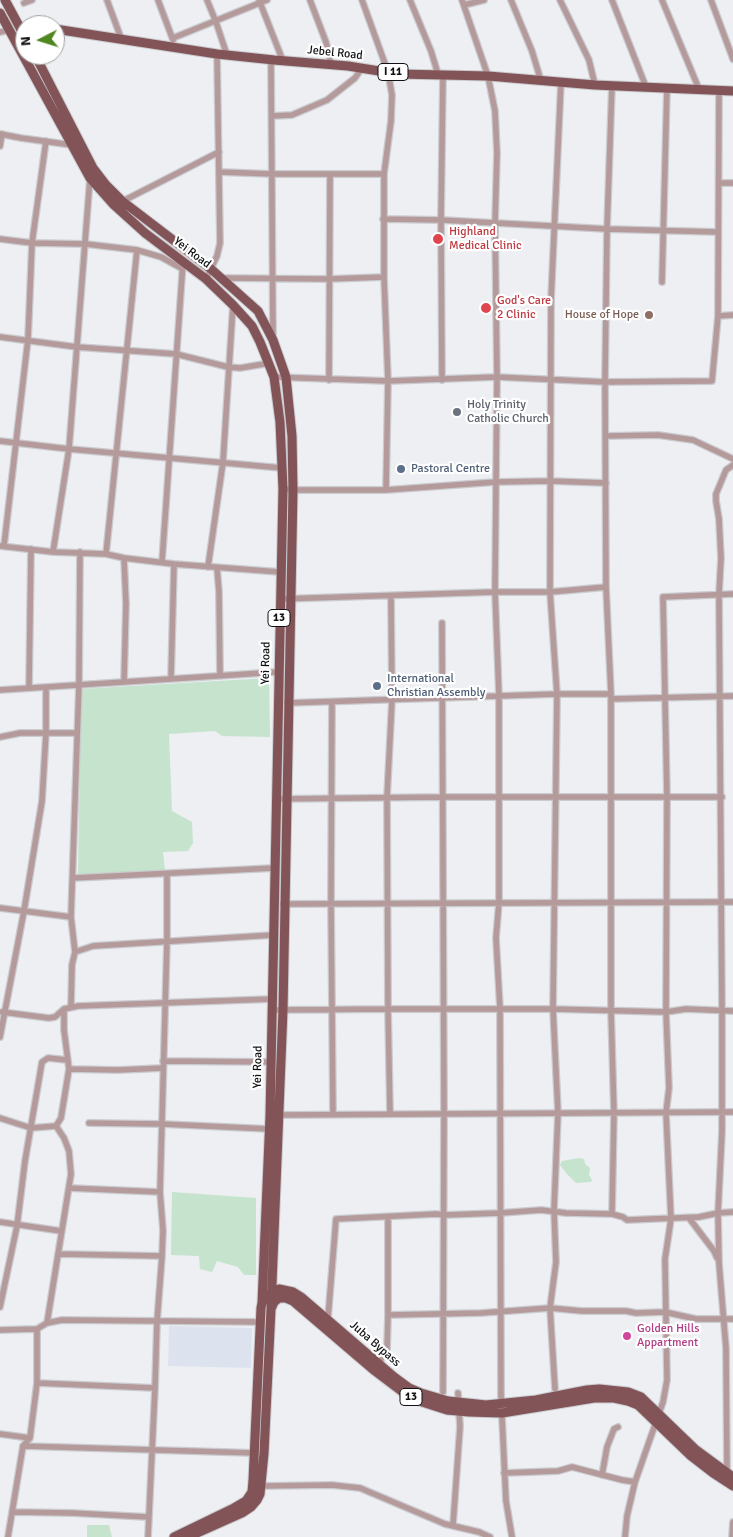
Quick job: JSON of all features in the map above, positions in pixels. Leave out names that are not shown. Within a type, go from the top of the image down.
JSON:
[{"type":"main road","points":[[5,0],[15,17]]},
{"type":"main road","name":"Yei Road","points":[[0,13],[5,31],[90,178],[118,203],[145,233],[182,265],[206,280],[233,305],[252,326],[270,363],[274,377],[280,422],[282,489],[272,935],[270,1129],[262,1303]]},
{"type":"main road","name":"Jebel Road","points":[[65,30],[121,38],[174,42],[222,55],[331,64],[398,74],[488,76],[541,81],[733,90]]},
{"type":"main road","name":"Yei Road","points":[[39,65],[93,168],[118,203],[211,269],[258,312],[273,340],[286,377],[292,436],[288,799],[280,1115],[271,1309]]},
{"type":"main road","name":"Juba Bypass","points":[[272,1292],[285,1290],[301,1296],[394,1377],[409,1388],[438,1399],[486,1405],[536,1400],[587,1390],[614,1390],[628,1392],[641,1397],[695,1449],[730,1474]]},
{"type":"main road","points":[[174,1537],[234,1508],[246,1501],[252,1492],[260,1322],[262,1303],[267,1295],[272,1292]]},
{"type":"main road","name":"Juba Bypass","points":[[271,1309],[274,1302],[279,1298],[286,1298],[293,1302],[375,1371],[408,1396],[447,1410],[502,1413],[594,1398],[614,1398],[628,1401],[638,1405],[691,1456],[733,1486]]},
{"type":"main road","points":[[188,1537],[242,1513],[257,1500],[262,1486],[271,1309]]},
{"type":"street","points":[[24,3],[32,0]]},
{"type":"street","points":[[107,0],[121,38]]},
{"type":"street","points":[[158,0],[174,42],[267,0]]},
{"type":"street","points":[[206,280],[217,256],[220,243],[219,152],[222,55],[216,22],[207,0]]},
{"type":"street","points":[[310,0],[326,42],[331,64]]},
{"type":"street","points":[[362,0],[388,72],[392,95],[384,174],[383,219],[388,381],[386,490]]},
{"type":"street","points":[[410,0],[441,74],[442,380]]},
{"type":"street","points":[[484,0],[463,3],[488,76],[495,111],[497,153],[494,224],[498,377],[495,592],[499,696],[499,902],[496,938],[500,1009],[502,1413],[504,1473],[512,1537]]},
{"type":"street","points":[[512,0],[532,51],[541,81]]},
{"type":"street","points":[[560,0],[589,60],[595,84]]},
{"type":"street","points":[[612,0],[646,87]]},
{"type":"street","points":[[662,0],[700,89]]},
{"type":"street","points":[[711,0],[733,60]]},
{"type":"street","points":[[260,2],[283,61]]},
{"type":"street","points":[[271,60],[273,340]]},
{"type":"street","points":[[272,116],[292,115],[327,100],[355,78],[362,68]]},
{"type":"street","points":[[555,1389],[550,1308],[556,1262],[554,1210],[558,1113],[553,1009],[557,694],[550,592],[550,481],[553,227],[561,82]]},
{"type":"street","points":[[612,85],[607,229],[605,382],[606,587],[612,697],[611,1010],[614,1113],[612,1214]]},
{"type":"street","points":[[662,282],[667,87]]},
{"type":"street","points":[[274,377],[388,381],[498,377],[605,382],[712,381],[718,316],[719,90]]},
{"type":"street","points":[[0,146],[1,134],[72,146]]},
{"type":"street","points":[[46,141],[32,243],[28,339],[2,546],[53,552],[106,554],[174,564],[280,572]]},
{"type":"street","points":[[118,203],[219,152]]},
{"type":"street","points":[[220,172],[330,175],[384,174]]},
{"type":"street","points":[[329,380],[330,175]]},
{"type":"street","points":[[53,552],[69,449],[90,178]]},
{"type":"street","points":[[719,183],[733,183]]},
{"type":"street","points":[[383,219],[718,232]]},
{"type":"street","points":[[0,239],[32,243],[86,244],[137,250],[182,265],[162,562]]},
{"type":"street","points":[[106,554],[137,250]]},
{"type":"street","points":[[222,278],[329,279],[384,277]]},
{"type":"street","points":[[208,567],[223,462],[233,305]]},
{"type":"street","points":[[718,316],[733,315]]},
{"type":"street","points":[[0,336],[77,347],[126,352],[176,354],[228,367],[240,368],[270,363]]},
{"type":"street","points":[[606,436],[658,435],[693,440],[733,459]]},
{"type":"street","points":[[0,441],[282,468]]},
{"type":"street","points":[[730,1474],[718,1213],[722,1112],[722,798],[720,549],[716,494],[726,470],[733,465]]},
{"type":"street","points":[[282,489],[386,490],[496,482],[606,483]]},
{"type":"street","points":[[29,688],[31,549]]},
{"type":"street","points":[[71,1007],[72,964],[75,952],[71,917],[79,686],[80,552]]},
{"type":"street","points":[[124,558],[126,604],[124,682]]},
{"type":"street","points":[[171,679],[174,564]]},
{"type":"street","points":[[217,568],[220,675]]},
{"type":"street","points":[[280,599],[550,592],[606,587]]},
{"type":"street","points":[[625,1537],[626,1516],[667,1386],[665,1259],[671,1219],[666,1113],[669,1088],[666,1012],[667,798],[663,597],[733,594]]},
{"type":"street","points":[[390,1113],[387,797],[392,700],[391,596]]},
{"type":"street","points":[[442,623],[443,1392]]},
{"type":"street","points":[[0,690],[278,672]]},
{"type":"street","points":[[0,1037],[2,1012],[24,910],[42,801],[46,734],[46,688]]},
{"type":"street","points":[[278,703],[557,694],[665,698],[733,696]]},
{"type":"street","points":[[332,702],[333,1114]]},
{"type":"street","points":[[0,737],[20,733],[77,733]]},
{"type":"street","points":[[276,799],[387,797],[722,798]]},
{"type":"street","points":[[73,878],[274,868]]},
{"type":"street","points":[[148,1537],[157,1322],[163,1230],[160,1192],[167,874]]},
{"type":"street","points":[[273,904],[733,902]]},
{"type":"street","points":[[0,908],[71,917]]},
{"type":"street","points":[[75,952],[92,946],[272,935]]},
{"type":"street","points":[[2,1012],[49,1018],[55,1017],[71,1007],[272,999]]},
{"type":"street","points":[[272,1010],[553,1009],[666,1012],[686,1009],[733,1011]]},
{"type":"street","points":[[56,1126],[63,1111],[69,1069],[64,1010]]},
{"type":"street","points":[[0,1307],[17,1226],[42,1062],[48,1058],[67,1060]]},
{"type":"street","points":[[163,1061],[271,1062]]},
{"type":"street","points":[[69,1069],[118,1070],[163,1068]]},
{"type":"street","points":[[280,1115],[444,1112],[733,1112]]},
{"type":"street","points":[[0,1118],[32,1128],[56,1126]]},
{"type":"street","points":[[89,1123],[270,1129]]},
{"type":"street","points":[[47,1323],[69,1188],[71,1163],[64,1138],[56,1126]]},
{"type":"street","points":[[69,1188],[160,1192]]},
{"type":"street","points":[[328,1318],[336,1219],[554,1210],[566,1213],[612,1214],[627,1220],[689,1218],[733,1212]]},
{"type":"street","points":[[379,1363],[387,1350],[388,1216]]},
{"type":"street","points":[[689,1218],[714,1251],[719,1262]]},
{"type":"street","points":[[0,1222],[17,1226],[61,1230]]},
{"type":"street","points":[[58,1254],[162,1256]]},
{"type":"street","points":[[388,1315],[419,1316],[550,1308],[636,1313],[665,1312],[696,1319],[724,1320],[733,1318]]},
{"type":"street","points":[[0,1330],[38,1329],[47,1323],[62,1320],[260,1322]]},
{"type":"street","points":[[8,1537],[23,1446],[30,1438],[37,1383],[38,1329]]},
{"type":"street","points":[[37,1383],[155,1388]]},
{"type":"street","points":[[453,1525],[460,1427],[458,1393]]},
{"type":"street","points":[[602,1475],[607,1447],[614,1429],[618,1427]]},
{"type":"street","points":[[0,1434],[30,1438]]},
{"type":"street","points":[[23,1446],[255,1453]]},
{"type":"street","points":[[504,1473],[558,1471],[572,1467],[636,1482]]},
{"type":"street","points":[[262,1486],[332,1485],[360,1488],[445,1524],[490,1537]]},
{"type":"street","points":[[12,1512],[148,1517]]},
{"type":"street","points":[[732,1537],[733,1522]]},
{"type":"shaded area","points":[[169,1326],[252,1328],[251,1368],[168,1366]]},
{"type":"green space","points":[[269,678],[270,737],[222,736],[215,731],[169,734],[172,811],[192,822],[193,843],[188,851],[163,852],[165,871],[78,875],[81,689]]},
{"type":"green space","points":[[584,1159],[585,1164],[590,1168],[591,1182],[576,1183],[560,1165],[562,1161]]},
{"type":"green space","points":[[172,1192],[256,1198],[256,1275],[244,1275],[238,1267],[217,1261],[212,1272],[200,1269],[199,1256],[171,1255]]},
{"type":"green space","points":[[87,1525],[109,1525],[112,1537],[87,1537]]},
{"type":"place","name":"Highland Medical Clinic","points":[[438,239]]},
{"type":"place","name":"God's Care 2 Clinic","points":[[486,308]]},
{"type":"place","name":"House of Hope","points":[[649,315]]},
{"type":"place","name":"Holy Trinity Catholic Church","points":[[457,412]]},
{"type":"place","name":"Pastoral Centre","points":[[401,469]]},
{"type":"place","name":"International Christian Assembly","points":[[377,686]]},
{"type":"place","name":"Golden Hills Appartment","points":[[627,1336]]}]
